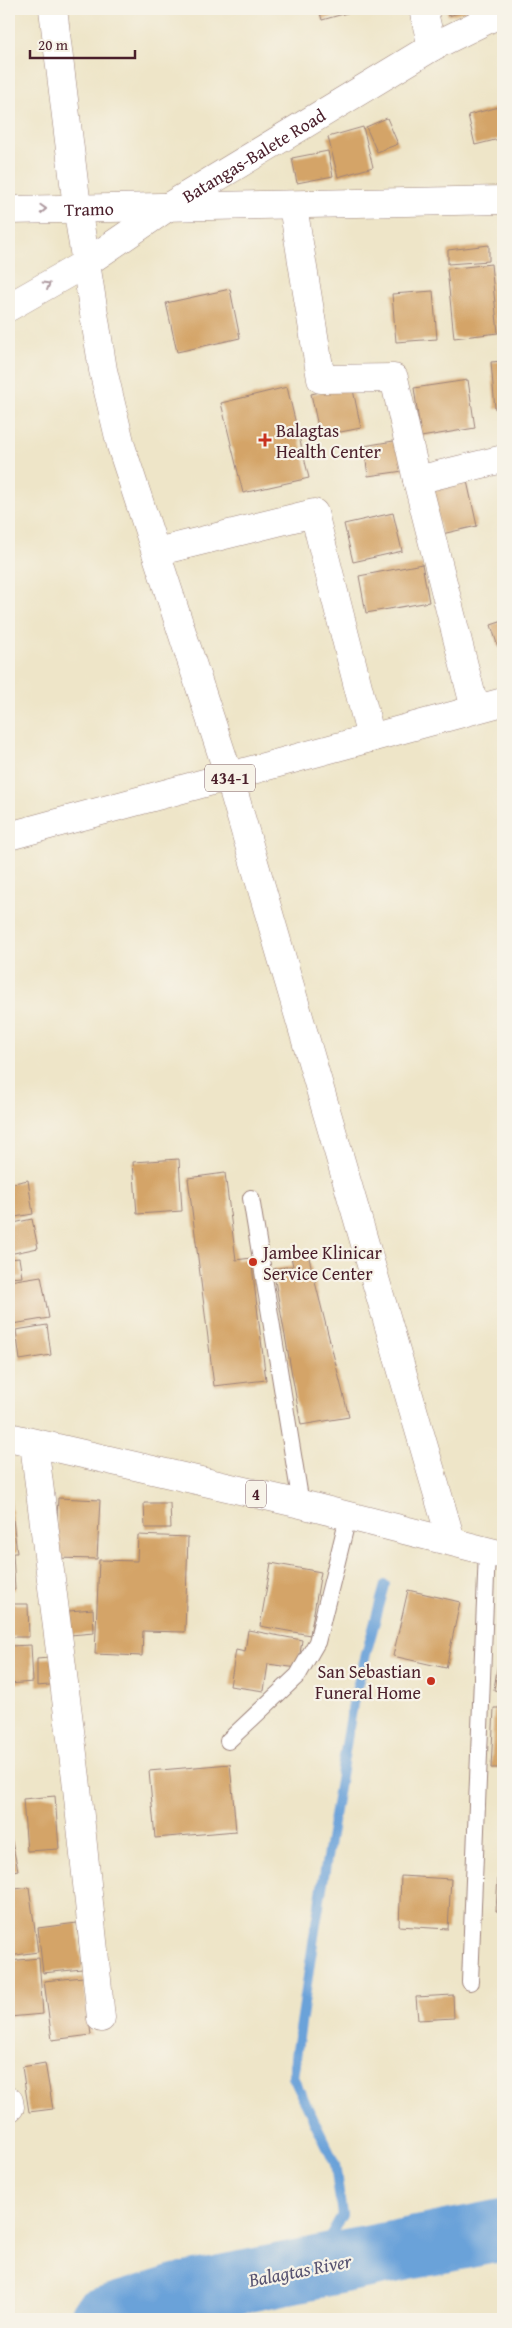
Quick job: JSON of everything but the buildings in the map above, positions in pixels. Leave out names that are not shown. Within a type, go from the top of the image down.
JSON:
[{"type":"main road","name":"434-1","points":[[53,9],[77,207],[103,370],[121,446],[230,776],[451,1540]]},
{"type":"main road","points":[[423,9],[432,47]]},
{"type":"main road","name":"Batangas-Balete Road","points":[[9,307],[86,262],[168,207],[432,47],[503,12]]},
{"type":"main road","name":"Tramo","points":[[9,210],[77,207],[293,206],[503,200]]},
{"type":"main road","points":[[293,206],[321,379],[394,378],[417,480],[475,709]]},
{"type":"main road","points":[[417,480],[503,459]]},
{"type":"main road","points":[[156,552],[314,513],[371,738]]},
{"type":"main road","points":[[9,836],[503,702]]},
{"type":"main road","points":[[21,1441],[76,1778],[101,2018]]},
{"type":"main road","name":"4","points":[[21,1441],[302,1504],[348,1517],[451,1540],[495,1553]]},
{"type":"lane","points":[[251,1198],[302,1504]]},
{"type":"lane","points":[[228,1741],[298,1675],[317,1642],[348,1517]]},
{"type":"lane","points":[[470,1982],[495,1553]]},
{"type":"waterway","points":[[312,2268],[342,2215],[335,2164],[293,2077],[316,1923],[354,1698],[385,1585]]},
{"type":"waterway","name":"Balagtas River","points":[[100,2319],[187,2293],[503,2230]]},
{"type":"place","name":"Balagtas Health Center","points":[[265,440]]},
{"type":"place","name":"Jambee Klinicar Service Center","points":[[253,1262]]},
{"type":"place","name":"San Sebastian Funeral Home","points":[[431,1681]]}]
